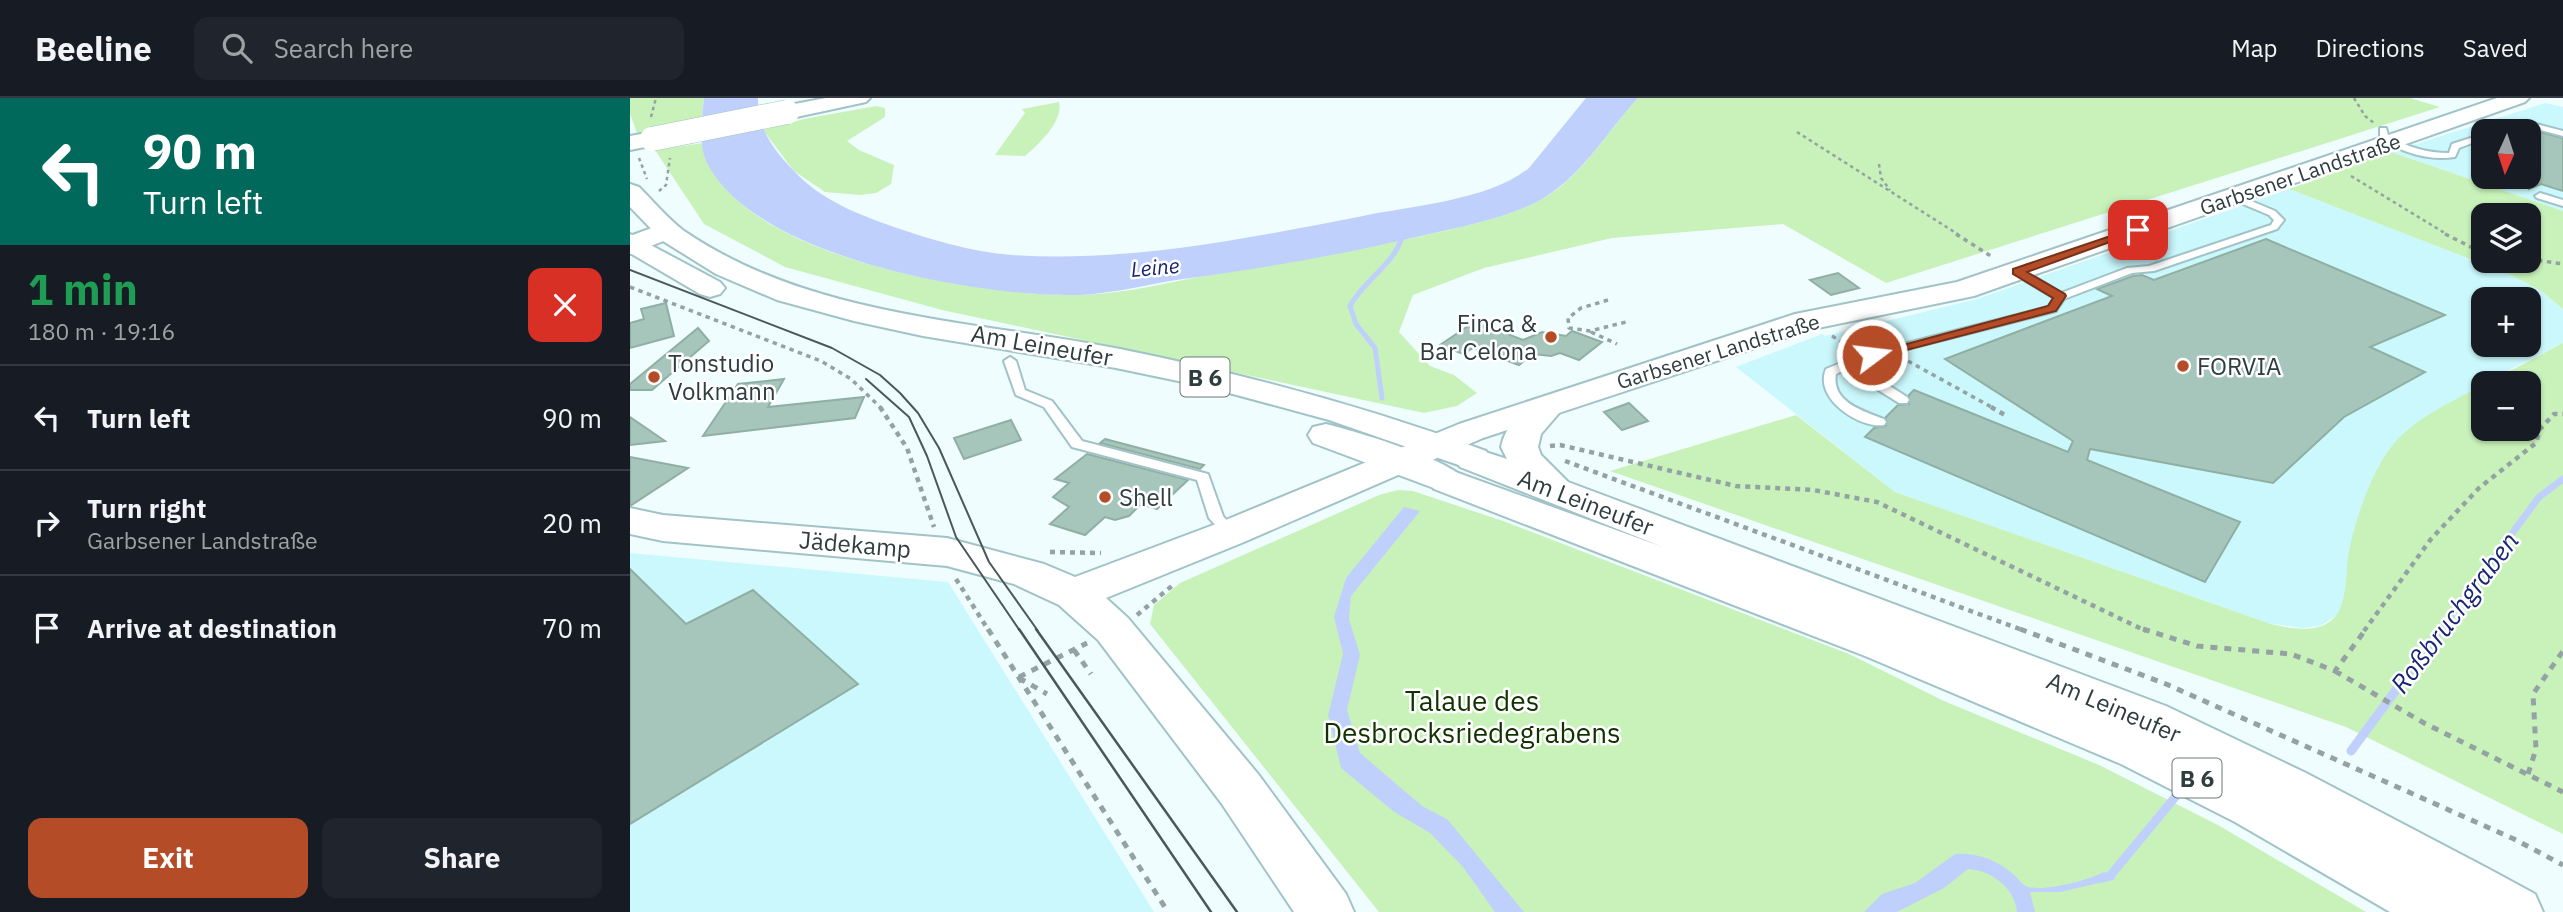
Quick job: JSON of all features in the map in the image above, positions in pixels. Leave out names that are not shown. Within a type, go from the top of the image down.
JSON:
[{"type":"main road","points":[[640,144],[859,98]]},
{"type":"main road","name":"Garbsener Landstraße","points":[[1452,461],[1548,406],[1806,321],[1964,290],[2007,266],[2234,197],[2387,136],[2518,98]]},
{"type":"main road","name":"Am Leineufer","points":[[645,189],[665,231],[723,267],[821,302],[884,318],[1115,358],[1231,383],[1383,425],[1452,461],[1942,670],[2138,750],[2230,794],[2440,912]]},
{"type":"main road","points":[[631,247],[665,231]]},
{"type":"main road","name":"Am Leineufer","points":[[631,247],[729,296],[790,316],[857,333],[1010,361],[1213,404],[1345,440],[1401,460],[1452,461],[1561,476],[2149,719],[2384,836],[2515,912]]},
{"type":"main road","points":[[1548,406],[1525,428],[1518,447],[1521,457],[1561,476]]},
{"type":"main road","points":[[1074,594],[1230,533],[1401,460]]},
{"type":"main road","name":"Jädekamp","points":[[630,522],[663,528],[947,552],[1029,574],[1074,594],[1113,629],[1240,789],[1326,912]]},
{"type":"lane","points":[[2541,128],[2563,134]]},
{"type":"lane","points":[[2387,136],[2423,153],[2452,155],[2455,146],[2471,140]]},
{"type":"lane","points":[[2540,196],[2563,203]]},
{"type":"lane","points":[[1880,422],[1840,402],[1829,391],[1826,382],[1830,372],[1839,366],[1889,350],[2052,309],[2060,296],[2131,270],[2150,269],[2274,226],[2279,220],[2273,213],[2234,197]]},
{"type":"lane","points":[[2007,266],[2060,296]]},
{"type":"lane","points":[[1872,355],[1865,362],[1868,377],[1903,400]]},
{"type":"lane","points":[[1010,361],[1020,392],[1048,404],[1077,444],[1203,477],[1216,518],[1230,533]]},
{"type":"path","points":[[2354,98],[2365,116],[2387,136]]},
{"type":"path","points":[[1797,132],[2007,266]]},
{"type":"path","points":[[640,144],[645,189],[666,185],[671,153]]},
{"type":"path","points":[[1879,164],[1881,178],[1893,194]]},
{"type":"path","points":[[2347,175],[2471,249]]},
{"type":"path","points":[[2541,261],[2563,264]]},
{"type":"path","points":[[630,287],[821,361],[851,379],[881,408],[907,448],[936,534]]},
{"type":"path","points":[[1608,300],[1583,306],[1568,318],[1569,328],[1590,331],[1617,344]]},
{"type":"path","points":[[1590,331],[1630,321]]},
{"type":"path","points":[[1824,329],[1844,346],[1863,344],[1889,350],[2005,415]]},
{"type":"path","points":[[2335,671],[2431,539],[2479,488],[2536,443],[2540,429],[2554,414],[2563,414]]},
{"type":"path","points":[[1548,446],[1560,444],[1736,486],[1813,491],[1877,502],[1930,524],[2047,585],[2149,632],[2197,646],[2291,654],[2335,671],[2424,723],[2563,792]]},
{"type":"path","points":[[1561,476],[1760,531],[2166,684],[2502,834],[2563,865]]},
{"type":"path","points":[[1038,550],[1062,554],[1105,553]]},
{"type":"path","points":[[956,579],[1168,912]]},
{"type":"path","points":[[1074,650],[1091,674]]},
{"type":"path","points":[[2528,774],[2536,749],[2533,694],[2563,651]]},
{"type":"path","points":[[1018,677],[1047,694]]},
{"type":"shaded area","points":[[2545,103],[2563,107],[2563,211],[2499,189],[2541,189],[2541,119],[2495,119]]},
{"type":"shaded area","points":[[2471,127],[2471,179],[2391,152]]},
{"type":"shaded area","points":[[2289,189],[2471,259],[2471,273],[2506,273],[2534,287],[2471,287],[2471,357],[2535,357],[2507,371],[2471,371],[2471,402],[2336,616],[2320,626],[2302,628],[2268,623],[1895,492],[1736,367],[1822,334],[1825,336],[1977,299]]},
{"type":"shaded area","points":[[2541,291],[2563,309],[2563,343],[2541,354]]},
{"type":"shaded area","points":[[630,553],[948,582],[1154,912],[630,912]]},
{"type":"green space","points":[[630,98],[704,98],[701,125],[638,136],[630,114]]},
{"type":"green space","points":[[1638,98],[2410,98],[2440,107],[1886,283],[1783,224],[1612,238],[1484,268],[1413,295],[1399,332],[1430,366],[1454,375],[1477,393],[1457,406],[1424,413],[942,310],[785,267],[704,224],[655,150],[703,143],[721,182],[756,215],[805,242],[863,262],[924,278],[984,288],[1079,295],[1134,289],[1386,244],[1512,212],[1551,194],[1579,170]]},
{"type":"green space","points":[[1059,102],[1060,109],[1054,125],[1025,156],[995,155],[1025,113],[1022,109]]},
{"type":"green space","points":[[876,106],[885,108],[885,117],[847,141],[859,150],[894,165],[891,184],[876,193],[860,195],[825,192],[794,171],[763,130],[804,119]]},
{"type":"green space","points":[[2391,152],[2471,179],[2471,189],[2499,189],[2540,203],[2471,203],[2471,259],[2289,189]]},
{"type":"green space","points":[[2541,203],[2563,211],[2563,309],[2541,291],[2541,287],[2534,287],[2506,273],[2541,273]]},
{"type":"green space","points":[[2563,343],[2563,834],[2346,727],[1610,471],[1796,415],[1895,492],[2268,623],[2293,628],[2320,627],[2334,618],[2341,605],[2348,557],[2360,511],[2380,463],[2389,450],[2398,439],[2427,416],[2471,392],[2471,441],[2541,441],[2541,371],[2510,371],[2541,357]]},
{"type":"green space","name":"Talaue des Desbrocksriedegrabens","points":[[1398,490],[1413,491],[1503,521],[1849,654],[1944,701],[2099,765],[2218,825],[2366,912],[1379,912],[1150,624],[1154,605],[1180,583],[1379,495]]},
{"type":"water","name":"Leine","points":[[704,98],[758,98],[760,120],[780,155],[816,190],[853,211],[908,232],[967,248],[1012,255],[1056,257],[1189,247],[1472,195],[1513,179],[1529,168],[1586,98],[1638,98],[1565,182],[1535,203],[1509,214],[1467,226],[1335,254],[1081,295],[988,289],[933,280],[876,266],[821,248],[772,225],[733,196],[707,163],[702,139]]},
{"type":"water","points":[[1404,507],[1420,511],[1351,596],[1349,619],[1360,655],[1347,710],[1360,753],[1422,806],[1447,819],[1524,912],[1495,912],[1463,867],[1430,833],[1393,811],[1341,768],[1328,715],[1343,654],[1334,617],[1346,578]]},
{"type":"water","points":[[1955,854],[1971,854],[1994,861],[2024,885],[2033,888],[2065,885],[2104,872],[2116,879],[2060,892],[2030,892],[2035,912],[2017,912],[2007,888],[1985,873],[1968,869],[1944,888],[1897,912],[1864,912],[1882,894],[1915,883]]},
{"type":"building","points":[[2541,132],[2563,138],[2563,191],[2541,184]]},
{"type":"building","name":"FORVIA","points":[[2266,239],[2445,315],[2370,347],[2425,372],[2344,417],[2273,483],[2090,449],[2087,460],[2240,522],[2205,582],[1865,437],[1874,428],[1886,426],[1886,417],[1898,405],[1909,404],[1909,395],[1914,390],[2068,452],[2073,441],[1945,359],[2112,296],[2097,289],[2133,276],[2142,275],[2154,280]]},
{"type":"building","points":[[1838,273],[1859,288],[1831,295],[1810,280]]},
{"type":"building","points":[[666,303],[674,336],[630,348],[630,323],[644,319],[641,309]]},
{"type":"building","points":[[1484,325],[1523,340],[1542,332],[1566,336],[1572,331],[1602,342],[1579,360],[1560,353],[1551,356],[1533,354],[1519,365],[1473,348],[1463,354],[1440,345],[1468,326],[1478,329]]},
{"type":"building","points":[[698,328],[709,341],[652,390],[630,390],[630,384]]},
{"type":"building","points":[[784,379],[768,407],[864,397],[855,418],[703,436],[738,384]]},
{"type":"building","points":[[1629,403],[1648,421],[1622,430],[1604,412]]},
{"type":"building","points":[[630,417],[665,441],[630,445]]},
{"type":"building","points":[[1011,420],[1021,440],[964,459],[954,438]]},
{"type":"building","points":[[1105,439],[1204,465],[1200,469],[1100,443]]},
{"type":"building","points":[[1087,454],[1188,480],[1157,509],[1141,504],[1129,516],[1115,520],[1105,517],[1085,535],[1050,524],[1069,507],[1053,497],[1069,483],[1055,479]]},
{"type":"building","points":[[630,457],[688,468],[630,506]]},
{"type":"building","points":[[630,569],[686,624],[753,590],[858,684],[630,824]]},
{"type":"waterway","points":[[1403,235],[1404,231]]},
{"type":"waterway","points":[[1382,398],[1375,348],[1356,324],[1350,306],[1394,254],[1403,234]]},
{"type":"waterway","name":"Roßbruchgraben","points":[[2440,631],[2539,497],[2563,479]]},
{"type":"waterway","name":"Roßbruchgraben","points":[[2351,751],[2441,629]]},
{"type":"waterway","name":"Roßbruchgraben","points":[[2103,878],[2110,876],[2176,796]]},
{"type":"tram line","points":[[630,270],[832,348],[880,375],[918,413],[939,448],[989,562],[1038,631]]},
{"type":"tram line","points":[[866,379],[909,417],[927,456],[956,537],[1020,631]]},
{"type":"tram line","points":[[1019,629],[1211,912]]},
{"type":"tram line","points":[[1036,629],[1237,912]]},
{"type":"place","name":"Finca & Bar Celona","points":[[1551,337]]},
{"type":"place","name":"FORVIA","points":[[2183,366]]},
{"type":"place","name":"Tonstudio Volkmann","points":[[654,377]]},
{"type":"place","name":"Shell","points":[[1105,497]]},
{"type":"route","points":[[1872,355],[2052,309],[2060,296],[2017,271],[2138,230]]}]
